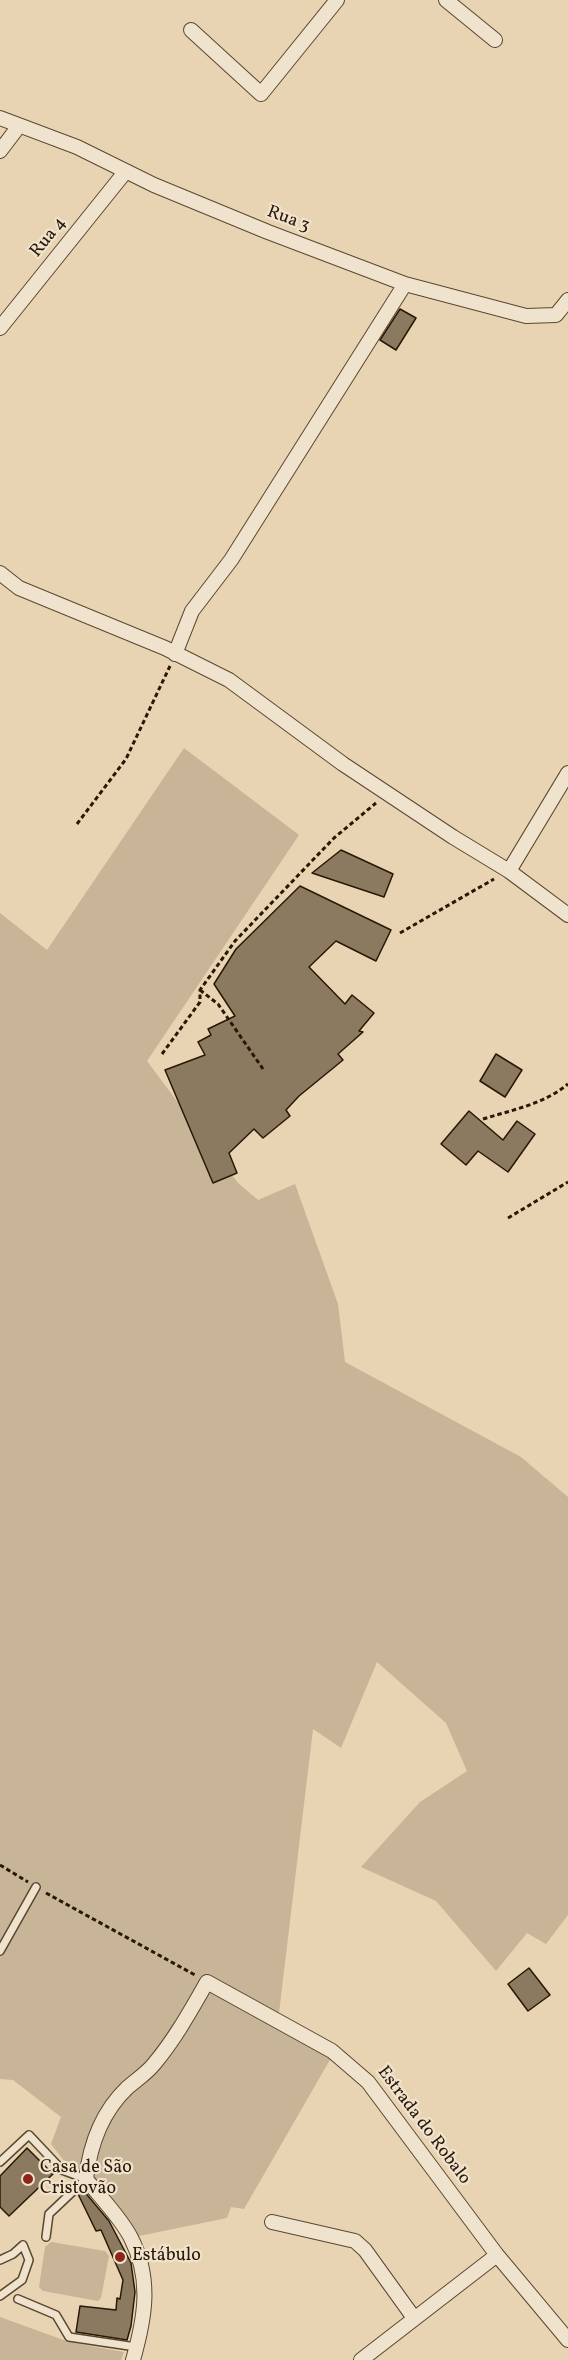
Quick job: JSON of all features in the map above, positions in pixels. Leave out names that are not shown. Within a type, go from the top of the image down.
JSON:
[{"type":"street","points":[[191,30],[261,94],[337,0]]},
{"type":"street","points":[[452,2],[495,40]]},
{"type":"street","name":"Rua 3","points":[[0,118],[77,147],[126,171],[268,232],[405,284],[525,316],[556,315],[568,300]]},
{"type":"street","points":[[0,150],[19,126]]},
{"type":"street","name":"Rua 4","points":[[0,328],[126,171]]},
{"type":"street","points":[[175,654],[192,611],[231,560],[405,284]]},
{"type":"street","points":[[0,573],[19,588],[175,654],[229,680],[343,764],[509,871],[568,915]]},
{"type":"street","points":[[509,871],[568,773]]},
{"type":"street","points":[[135,2353],[142,2327],[146,2296],[140,2259],[130,2236],[86,2179],[88,2163],[102,2118],[126,2089],[153,2065],[181,2028],[207,1982]]},
{"type":"street","name":"Estrada do Robalo","points":[[207,1982],[291,2027],[332,2051],[352,2066],[368,2082],[497,2255],[568,2340]]},
{"type":"street","points":[[272,2222],[355,2241],[365,2250],[414,2318]]},
{"type":"street","points":[[361,2360],[497,2255]]},
{"type":"lane","points":[[0,1951],[36,1887]]},
{"type":"lane","points":[[0,2162],[29,2135],[62,2170],[86,2179],[48,2214],[46,2237]]},
{"type":"lane","points":[[0,2260],[13,2254],[23,2245],[29,2260],[22,2280],[0,2296]]},
{"type":"lane","points":[[18,2299],[56,2315],[69,2337],[135,2353]]},
{"type":"path","points":[[77,824],[126,759],[175,654]]},
{"type":"path","points":[[162,1054],[200,1002],[200,990],[235,941],[334,838],[388,794]]},
{"type":"path","points":[[400,933],[509,871]]},
{"type":"path","points":[[200,990],[218,1004],[263,1069]]},
{"type":"path","points":[[483,1119],[542,1100],[557,1093],[568,1083]]},
{"type":"path","points":[[508,1218],[568,1182]]},
{"type":"path","points":[[0,1865],[207,1982]]},
{"type":"shaded area","points":[[184,748],[299,835],[147,1061],[238,1183],[258,1200],[295,1184],[338,1304],[345,1362],[521,1457],[568,1497],[568,1915],[546,1944],[527,1933],[496,1971],[436,1901],[361,1867],[420,1802],[467,1771],[446,1723],[377,1662],[341,1748],[313,1729],[279,2013],[275,2022],[331,2058],[244,2209],[231,2207],[227,2218],[139,2236],[71,2161],[68,2166],[51,2144],[61,2117],[13,2080],[0,2079],[0,913],[47,950]]},
{"type":"shaded area","points":[[51,2242],[105,2251],[109,2256],[101,2298],[98,2301],[43,2291],[39,2287],[45,2247]]},
{"type":"shaded area","points":[[0,2317],[69,2342],[124,2352],[121,2360],[0,2360]]},
{"type":"building","points":[[400,309],[416,318],[396,350],[380,340]]},
{"type":"building","points":[[341,850],[393,874],[384,897],[312,873]]},
{"type":"building","points":[[300,886],[391,930],[376,961],[336,941],[309,967],[345,1004],[352,995],[374,1013],[359,1031],[363,1032],[338,1054],[343,1060],[299,1096],[286,1110],[290,1116],[263,1138],[254,1129],[229,1153],[237,1173],[213,1183],[165,1070],[205,1055],[198,1042],[211,1035],[208,1029],[235,1016],[214,984],[236,949]]},
{"type":"building","points":[[496,1054],[522,1070],[505,1097],[480,1081]]},
{"type":"building","points":[[469,1111],[503,1140],[517,1121],[535,1134],[508,1172],[478,1151],[466,1165],[441,1144]]},
{"type":"building","points":[[529,1968],[550,1995],[528,2011],[508,1984]]},
{"type":"building","name":"Casa de São Cristovão","points":[[27,2148],[53,2174],[9,2216],[0,2207],[0,2176]]},
{"type":"building","name":"Estábulo","points":[[83,2190],[109,2221],[131,2263],[135,2292],[127,2340],[76,2332],[80,2306],[116,2310],[123,2280],[101,2230],[96,2231],[78,2194]]},
{"type":"place","name":"Casa de São Cristovão","points":[[28,2179]]},
{"type":"place","name":"Estábulo","points":[[120,2257]]}]
